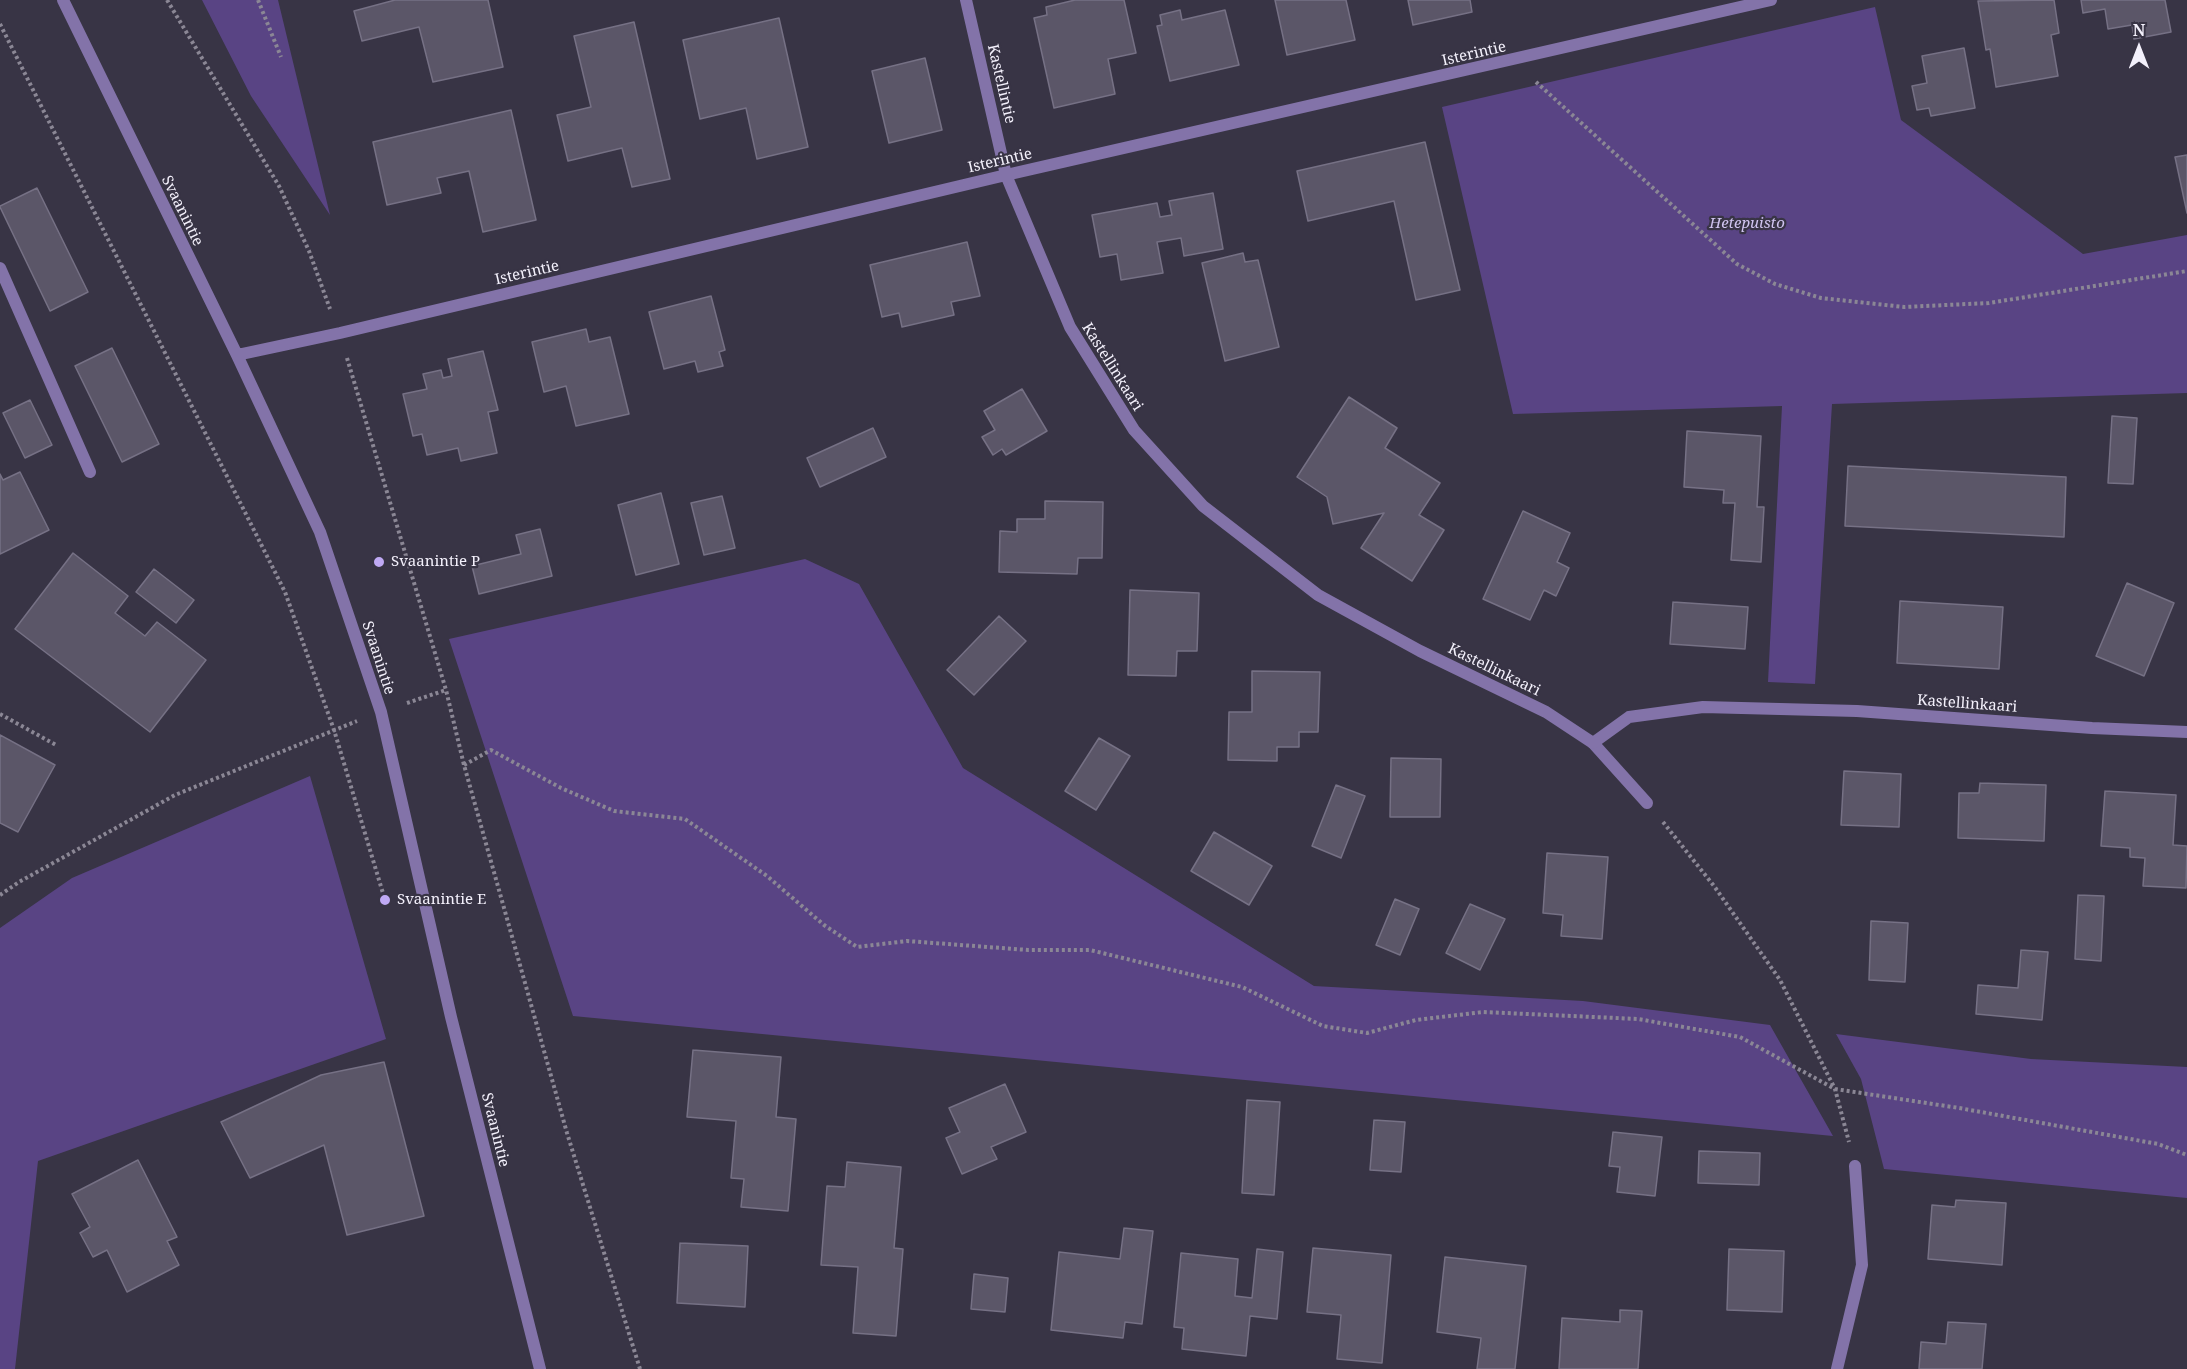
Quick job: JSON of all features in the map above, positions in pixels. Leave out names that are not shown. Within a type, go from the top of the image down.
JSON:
[{"type":"street","name":"Svaanintie","points":[[63,0],[237,355],[320,532],[381,712],[451,1017],[540,1369]]},
{"type":"street","name":"Kastellintie","points":[[966,0],[1006,175]]},
{"type":"street","name":"Isterintie","points":[[237,355],[340,333],[1006,175],[1513,61],[1771,0]]},
{"type":"street","name":"Kastellinkaari","points":[[1006,175],[1070,327],[1134,430],[1203,506],[1318,595],[1420,651],[1546,712],[1593,743],[1629,717],[1703,707],[1857,711],[2092,728],[2187,732]]},
{"type":"street","points":[[0,268],[90,472]]},
{"type":"street","points":[[1593,743],[1647,803]]},
{"type":"street","points":[[1837,1369],[1862,1265],[1855,1166]]},
{"type":"path","points":[[167,0],[279,186],[309,251],[340,333],[446,690],[464,765],[567,1133],[640,1369]]},
{"type":"path","points":[[258,0],[281,57]]},
{"type":"path","points":[[0,24],[285,592],[334,730],[385,900]]},
{"type":"path","points":[[1513,61],[1737,264],[1775,284],[1821,298],[1904,307],[1989,303],[2187,272]]},
{"type":"path","points":[[0,895],[19,882],[175,795],[334,730],[446,690]]},
{"type":"path","points":[[0,714],[56,745]]},
{"type":"path","points":[[464,765],[491,750],[561,788],[614,811],[685,819],[767,876],[824,925],[857,947],[907,941],[1028,950],[1090,950],[1242,987],[1323,1026],[1367,1033],[1416,1020],[1483,1012],[1638,1019],[1740,1037],[1835,1089],[1959,1108],[2158,1144],[2187,1155]]},
{"type":"path","points":[[1647,803],[1714,886],[1780,981],[1835,1089],[1855,1166]]},
{"type":"green space","points":[[202,0],[278,0],[330,215],[251,96]]},
{"type":"green space","name":"Hetepuisto","points":[[1875,7],[1901,120],[2083,254],[2187,235],[2187,393],[1832,404],[1815,684],[1768,682],[1782,406],[1513,414],[1442,107]]},
{"type":"green space","points":[[805,559],[859,584],[963,768],[1314,986],[1583,1001],[1770,1025],[1833,1136],[573,1016],[449,639]]},
{"type":"green space","points":[[310,776],[386,1039],[38,1161],[15,1369],[0,1369],[0,928],[72,878]]},
{"type":"green space","points":[[1836,1034],[2031,1059],[2187,1067],[2187,1198],[1884,1169],[1861,1079]]},
{"type":"building","points":[[395,0],[488,0],[503,67],[433,82],[419,27],[362,41],[354,11]]},
{"type":"building","points":[[1075,0],[1124,0],[1136,53],[1108,59],[1115,94],[1054,108],[1034,18],[1047,15],[1046,7]]},
{"type":"building","points":[[1275,0],[1346,0],[1355,40],[1287,55]]},
{"type":"building","points":[[1408,0],[1470,0],[1472,12],[1413,25]]},
{"type":"building","points":[[2054,0],[2059,33],[2051,35],[2058,76],[1996,87],[1990,49],[1986,50],[1978,1]]},
{"type":"building","points":[[2081,0],[2165,0],[2171,32],[2134,39],[2132,25],[2108,29],[2105,9],[2083,13]]},
{"type":"building","points":[[1180,10],[1182,20],[1225,10],[1239,65],[1170,81],[1157,26],[1162,25],[1160,15]]},
{"type":"building","points":[[779,18],[808,147],[757,159],[746,108],[700,119],[683,40]]},
{"type":"building","points":[[634,22],[670,179],[632,187],[622,148],[568,161],[557,115],[591,107],[574,36]]},
{"type":"building","points":[[1964,48],[1975,108],[1931,116],[1929,108],[1917,110],[1912,86],[1927,83],[1922,56]]},
{"type":"building","points":[[925,58],[942,130],[889,143],[872,71]]},
{"type":"building","points":[[511,110],[536,220],[483,232],[469,171],[437,178],[441,193],[387,205],[373,142]]},
{"type":"building","points":[[1425,142],[1460,290],[1416,300],[1394,201],[1308,221],[1297,171]]},
{"type":"building","points":[[2187,155],[2187,213],[2175,157]]},
{"type":"building","points":[[37,188],[88,292],[50,311],[0,207]]},
{"type":"building","points":[[1213,193],[1223,249],[1184,256],[1181,238],[1157,242],[1163,273],[1121,280],[1117,254],[1100,257],[1092,215],[1157,203],[1160,217],[1172,215],[1169,201]]},
{"type":"building","points":[[967,242],[980,296],[951,302],[954,315],[902,327],[899,313],[882,317],[870,265]]},
{"type":"building","points":[[1243,253],[1245,262],[1258,260],[1279,347],[1225,361],[1202,263]]},
{"type":"building","points":[[711,296],[725,350],[719,352],[723,366],[698,372],[695,361],[664,369],[649,312]]},
{"type":"building","points":[[586,329],[589,342],[610,337],[629,414],[576,426],[566,386],[544,392],[532,342]]},
{"type":"building","points":[[112,348],[159,444],[122,462],[75,366]]},
{"type":"building","points":[[483,351],[498,410],[488,412],[497,453],[461,461],[458,448],[427,455],[422,434],[413,436],[403,394],[427,389],[423,374],[441,370],[443,378],[452,376],[448,359]]},
{"type":"building","points":[[1022,389],[1047,431],[1006,455],[1002,449],[993,455],[982,437],[995,430],[984,411]]},
{"type":"building","points":[[1349,397],[1397,428],[1385,448],[1440,483],[1419,515],[1444,530],[1412,581],[1361,548],[1384,513],[1333,524],[1327,497],[1297,477]]},
{"type":"building","points":[[30,400],[52,445],[25,458],[3,413]]},
{"type":"building","points":[[2112,416],[2137,418],[2133,484],[2108,483]]},
{"type":"building","points":[[873,428],[886,457],[820,487],[807,458]]},
{"type":"building","points":[[1687,431],[1761,436],[1757,507],[1764,507],[1761,562],[1731,560],[1735,503],[1723,503],[1724,490],[1684,487]]},
{"type":"building","points":[[1848,466],[2066,477],[2064,537],[1845,526]]},
{"type":"building","points":[[20,472],[49,530],[0,554],[0,474],[3,480]]},
{"type":"building","points":[[661,493],[679,564],[636,575],[618,505]]},
{"type":"building","points":[[722,496],[735,548],[704,555],[691,503]]},
{"type":"building","points":[[1045,501],[1103,502],[1102,558],[1078,558],[1077,574],[999,572],[1000,531],[1017,532],[1017,519],[1045,519]]},
{"type":"building","points":[[1523,511],[1570,533],[1557,562],[1569,568],[1556,596],[1544,590],[1530,620],[1483,599]]},
{"type":"building","points":[[540,529],[552,576],[479,594],[472,566],[521,554],[516,535]]},
{"type":"building","points":[[73,553],[128,596],[115,613],[145,636],[157,622],[206,660],[150,732],[15,629]]},
{"type":"building","points":[[154,569],[194,600],[176,623],[136,592]]},
{"type":"building","points":[[2127,583],[2174,603],[2144,676],[2096,656]]},
{"type":"building","points":[[1130,590],[1199,593],[1197,651],[1177,651],[1176,676],[1128,675]]},
{"type":"building","points":[[1900,601],[2003,607],[1999,669],[1897,663]]},
{"type":"building","points":[[1673,602],[1748,607],[1745,649],[1670,644]]},
{"type":"building","points":[[999,616],[1026,641],[974,695],[947,670]]},
{"type":"building","points":[[1252,671],[1320,672],[1318,732],[1299,732],[1299,747],[1277,747],[1277,761],[1228,760],[1229,712],[1252,712]]},
{"type":"building","points":[[0,735],[55,765],[18,832],[0,823]]},
{"type":"building","points":[[1099,738],[1130,756],[1096,810],[1065,791]]},
{"type":"building","points":[[1391,758],[1441,759],[1440,817],[1390,817]]},
{"type":"building","points":[[1844,771],[1901,774],[1899,827],[1841,825]]},
{"type":"building","points":[[1980,783],[2046,785],[2044,841],[1958,838],[1959,793],[1979,793]]},
{"type":"building","points":[[1336,785],[1365,796],[1341,858],[1312,846]]},
{"type":"building","points":[[2105,791],[2176,795],[2173,845],[2187,846],[2186,888],[2143,886],[2145,858],[2130,857],[2130,848],[2101,846]]},
{"type":"building","points":[[1214,832],[1272,866],[1249,905],[1191,871]]},
{"type":"building","points":[[1547,853],[1608,857],[1602,939],[1561,936],[1563,915],[1543,913]]},
{"type":"building","points":[[2078,895],[2104,896],[2101,961],[2075,959]]},
{"type":"building","points":[[1395,899],[1419,909],[1400,955],[1376,945]]},
{"type":"building","points":[[1470,904],[1505,919],[1480,970],[1446,953]]},
{"type":"building","points":[[1871,921],[1908,923],[1905,982],[1869,980]]},
{"type":"building","points":[[2021,950],[2048,952],[2042,1020],[1976,1014],[1978,985],[2018,988]]},
{"type":"building","points":[[693,1050],[781,1057],[776,1117],[796,1119],[788,1211],[741,1207],[744,1179],[731,1178],[736,1121],[687,1117]]},
{"type":"building","points":[[384,1062],[424,1216],[347,1235],[324,1145],[250,1178],[221,1122],[321,1075]]},
{"type":"building","points":[[1005,1084],[1026,1132],[991,1147],[997,1159],[962,1174],[946,1138],[960,1132],[949,1108]]},
{"type":"building","points":[[1247,1100],[1280,1102],[1274,1195],[1242,1193]]},
{"type":"building","points":[[1374,1120],[1405,1122],[1401,1172],[1370,1170]]},
{"type":"building","points":[[1613,1132],[1662,1137],[1655,1196],[1617,1192],[1620,1167],[1609,1166]]},
{"type":"building","points":[[1699,1151],[1760,1153],[1759,1185],[1698,1183]]},
{"type":"building","points":[[138,1160],[177,1237],[167,1241],[179,1265],[127,1292],[107,1250],[93,1257],[80,1233],[90,1227],[72,1194]]},
{"type":"building","points":[[847,1162],[901,1167],[894,1248],[903,1249],[896,1336],[853,1333],[858,1267],[821,1265],[827,1186],[845,1187]]},
{"type":"building","points":[[1956,1200],[2006,1203],[2002,1265],[1928,1259],[1932,1205],[1955,1207]]},
{"type":"building","points":[[1124,1228],[1153,1231],[1142,1324],[1125,1322],[1123,1338],[1051,1330],[1059,1252],[1120,1259]]},
{"type":"building","points":[[680,1243],[748,1246],[745,1307],[677,1303]]},
{"type":"building","points":[[1313,1248],[1391,1255],[1382,1363],[1337,1359],[1341,1315],[1307,1312]]},
{"type":"building","points":[[1257,1249],[1283,1252],[1277,1319],[1250,1316],[1246,1356],[1182,1349],[1184,1328],[1174,1327],[1181,1253],[1238,1259],[1235,1296],[1252,1298]]},
{"type":"building","points":[[1729,1249],[1784,1251],[1782,1312],[1727,1310]]},
{"type":"building","points":[[1445,1257],[1526,1266],[1515,1369],[1477,1369],[1481,1338],[1437,1332]]},
{"type":"building","points":[[974,1274],[1008,1278],[1005,1312],[971,1309]]},
{"type":"building","points":[[1620,1310],[1642,1311],[1638,1369],[1559,1369],[1562,1318],[1620,1322]]},
{"type":"building","points":[[1948,1322],[1986,1324],[1982,1369],[1919,1369],[1921,1342],[1946,1344]]},
{"type":"place","name":"Svaanintie P","points":[[379,562]]},
{"type":"place","name":"Svaanintie E","points":[[385,900]]}]
